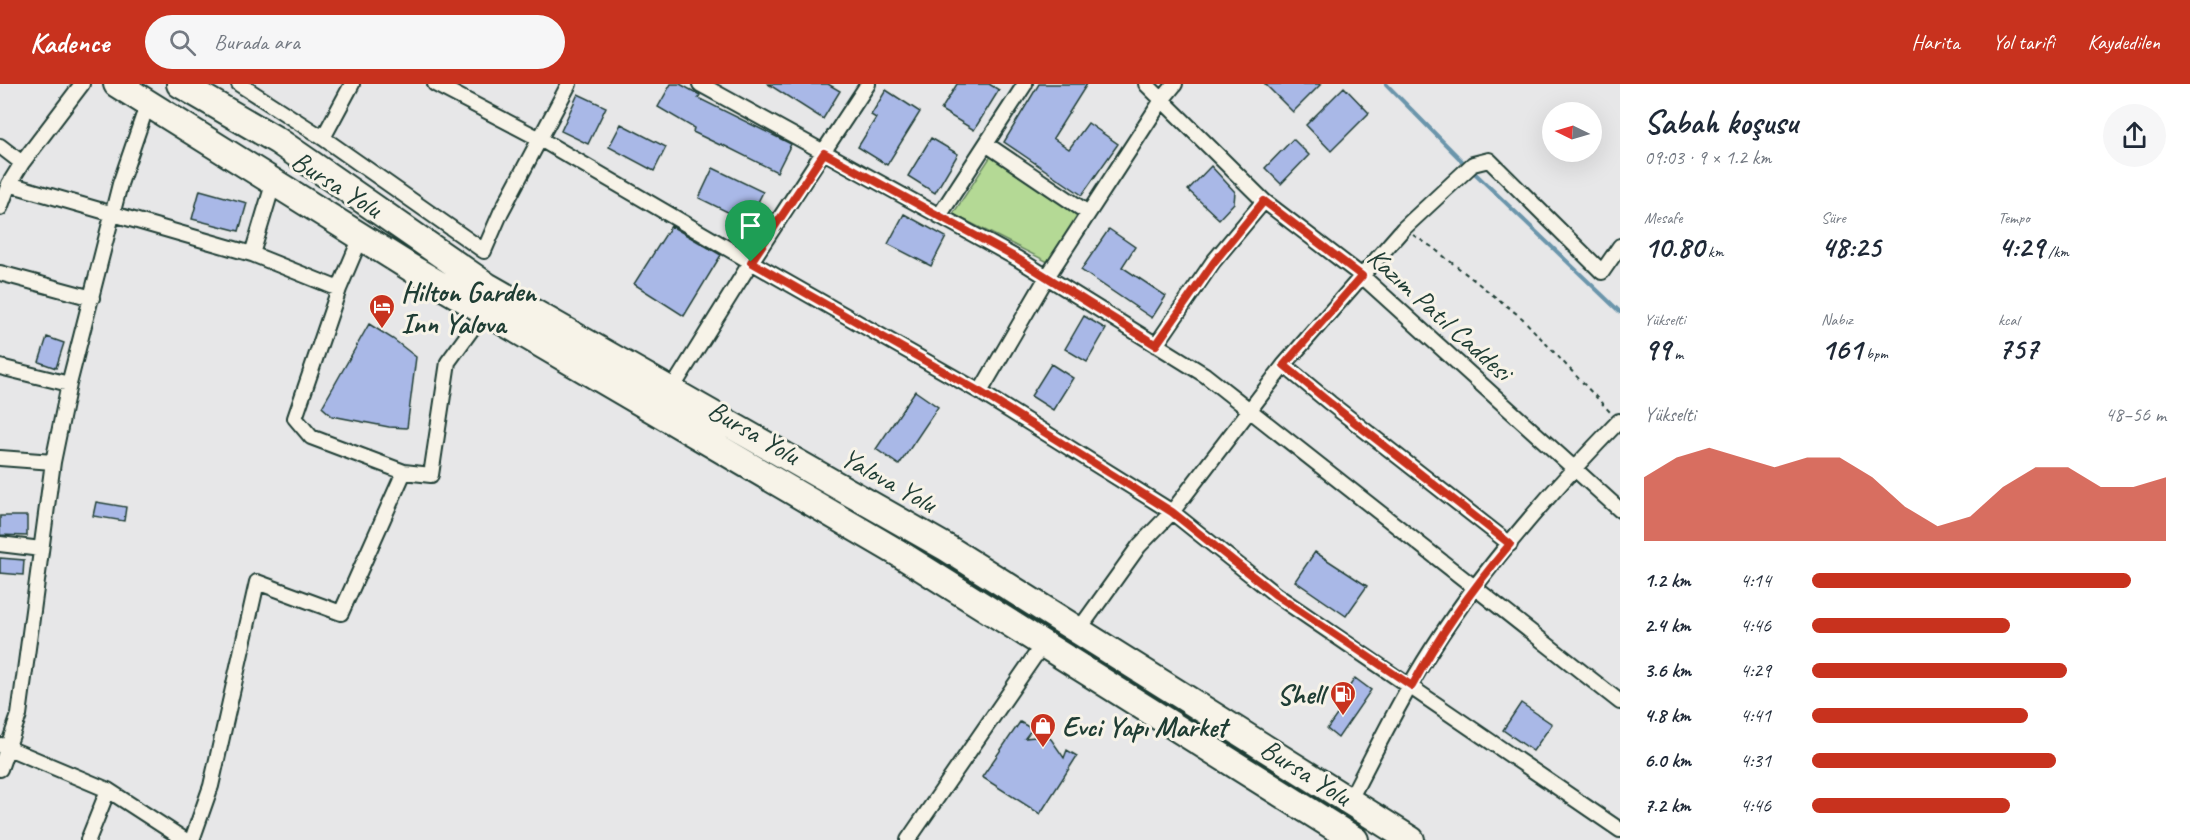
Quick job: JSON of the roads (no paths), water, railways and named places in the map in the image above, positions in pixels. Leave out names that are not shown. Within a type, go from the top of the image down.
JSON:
[{"type":"highway","name":"Bursa Yolu","points":[[117,84],[485,311],[900,554],[1355,840]]},
{"type":"highway","name":"Yalova Yolu","points":[[180,84],[278,141],[487,286],[947,548],[1411,840]]},
{"type":"street","points":[[0,208],[9,184],[22,163],[82,84]]},
{"type":"street","points":[[239,84],[323,138],[484,251],[501,212],[569,84]]},
{"type":"street","points":[[323,138],[352,84]]},
{"type":"street","points":[[435,84],[540,139],[980,392],[1172,512],[1276,595],[1620,830]]},
{"type":"street","points":[[700,84],[1047,277],[1205,375],[1620,702]]},
{"type":"street","points":[[670,392],[751,262],[868,84]]},
{"type":"street","points":[[939,216],[1025,84]]},
{"type":"street","name":"Kazım Patıl Caddesi","points":[[1146,84],[1264,201],[1362,276],[1620,510]]},
{"type":"street","points":[[980,392],[1047,277],[1162,100],[1175,84]]},
{"type":"street","points":[[0,769],[4,746],[19,716],[53,462],[69,384],[120,184],[142,117],[151,106]]},
{"type":"street","points":[[986,144],[1088,213]]},
{"type":"street","points":[[0,146],[22,163]]},
{"type":"street","points":[[1078,631],[1139,546],[1172,512],[1284,365],[1403,229],[1473,164],[1489,160],[1602,272],[1620,246]]},
{"type":"street","points":[[252,254],[274,181]]},
{"type":"street","points":[[9,184],[252,254],[339,289]]},
{"type":"street","points":[[1156,345],[1214,262],[1264,201]]},
{"type":"street","points":[[362,237],[339,289],[295,418],[311,437],[404,472],[431,475],[448,362],[485,311]]},
{"type":"street","points":[[0,273],[92,298]]},
{"type":"street","points":[[1284,365],[1510,544]]},
{"type":"street","points":[[0,367],[69,384]]},
{"type":"street","points":[[1349,801],[1431,650],[1474,587],[1574,468],[1620,421]]},
{"type":"street","points":[[0,458],[53,462]]},
{"type":"street","points":[[192,840],[211,786],[257,582],[341,613],[404,472]]},
{"type":"street","points":[[0,544],[41,549]]},
{"type":"street","points":[[908,840],[1043,644]]},
{"type":"street","points":[[4,746],[108,790],[185,840]]},
{"type":"street","points":[[88,840],[108,790]]},
{"type":"waterway","points":[[1386,84],[1462,161],[1620,312]]},
{"type":"place","name":"Hilton Garden Inn Yalova","points":[[382,330]]},
{"type":"place","name":"Shell","points":[[1343,717]]},
{"type":"place","name":"Evci Yapı Market","points":[[1043,749]]}]
